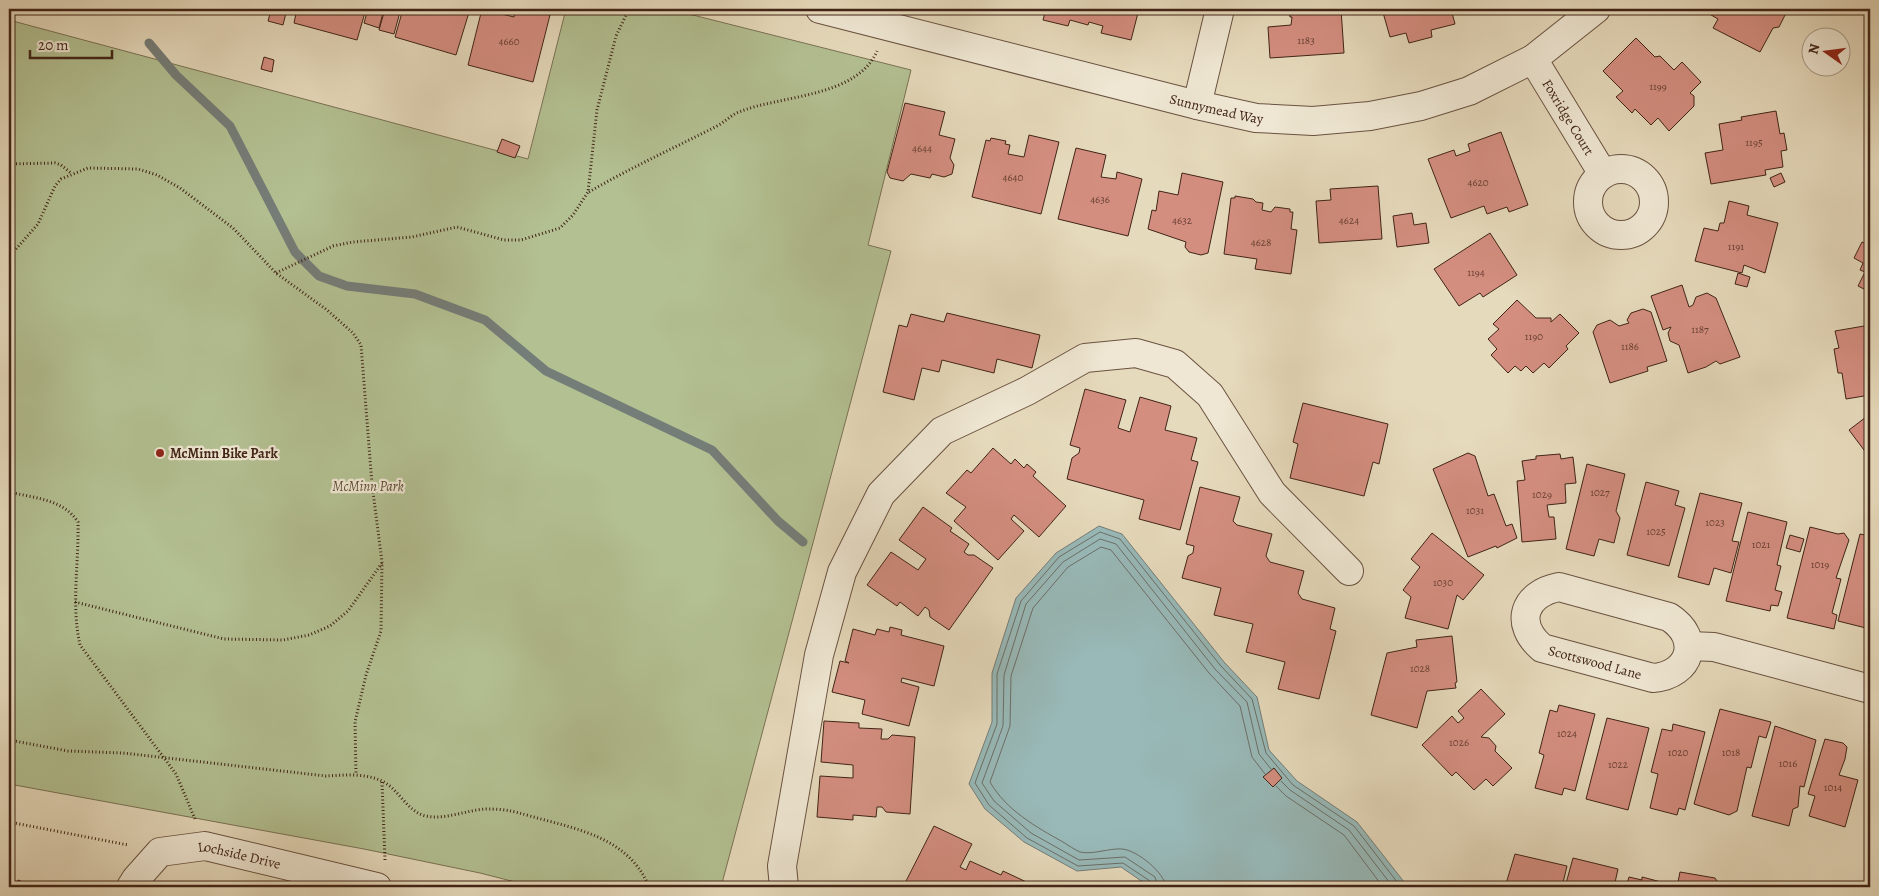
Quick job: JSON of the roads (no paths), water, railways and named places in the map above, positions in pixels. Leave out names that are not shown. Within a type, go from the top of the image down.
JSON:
[{"type":"street","name":"Sunnymead Way","points":[[820,9],[1197,105],[1256,118],[1313,122],[1370,116],[1420,106],[1469,91],[1533,60],[1596,9]]},
{"type":"street","points":[[1197,105],[1220,9]]},
{"type":"street","name":"Foxridge Court","points":[[1533,60],[1602,174]]},
{"type":"street","points":[[784,887],[782,866],[820,655],[842,572],[881,494],[942,431],[1027,391],[1085,358],[1136,353],[1175,364],[1210,395],[1272,493],[1349,571]]},
{"type":"street","name":"Scottswood Lane","points":[[1559,587],[1669,616],[1680,624],[1687,634],[1689,646],[1686,659],[1678,670],[1666,677],[1653,678],[1542,648],[1531,638],[1526,625],[1526,611],[1533,598],[1544,590],[1559,587]]},
{"type":"street","points":[[1689,646],[1714,647],[1870,689]]},
{"type":"street","name":"Lochside Drive","points":[[131,887],[136,878],[160,852],[205,846],[377,887]]},
{"type":"water","points":[[1099,526],[1122,534],[1224,662],[1257,697],[1269,750],[1297,781],[1357,822],[1408,887],[1150,887],[1121,867],[1077,871],[1024,842],[985,809],[969,784],[992,722],[992,673],[1016,598],[1056,553]]},
{"type":"waterway","points":[[149,43],[176,75],[230,126],[295,252],[319,276],[347,286],[415,294],[485,320],[546,371],[712,450],[778,521],[803,542]]},
{"type":"place","name":"McMinn Bike Park","points":[[160,453]]},
{"type":"park label","name":"McMinn Park","points":[[368,486]]}]
